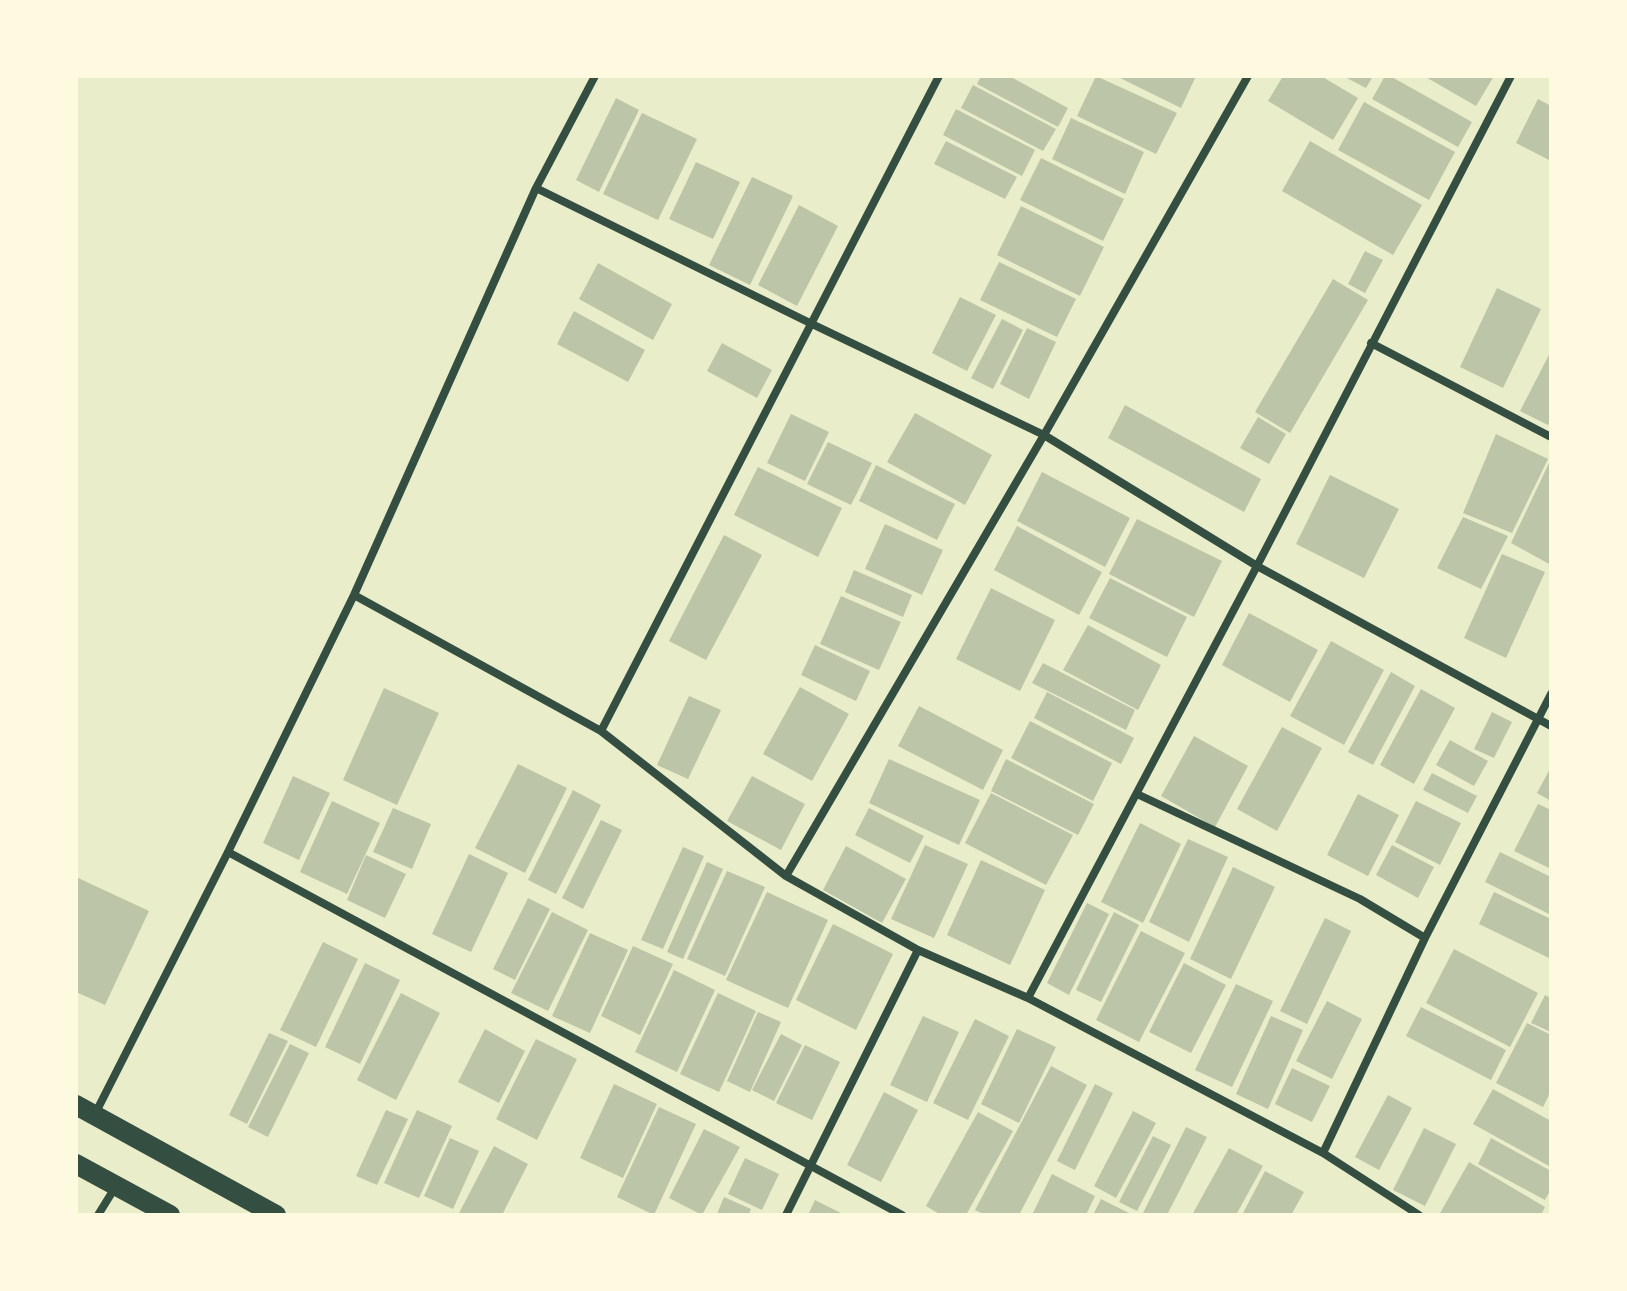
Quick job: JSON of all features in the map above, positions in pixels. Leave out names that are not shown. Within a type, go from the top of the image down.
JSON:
[{"type":"main road","points":[[76,1105],[276,1215]]},
{"type":"main road","points":[[76,1164],[170,1215]]},
{"type":"street","points":[[95,1115],[354,595],[536,188],[595,76]]},
{"type":"street","points":[[601,731],[939,76]]},
{"type":"street","points":[[786,876],[1044,435],[1248,76]]},
{"type":"street","points":[[1028,998],[1511,76]]},
{"type":"street","points":[[536,188],[1044,435],[1257,566],[1551,726]]},
{"type":"street","points":[[1371,343],[1551,437]]},
{"type":"street","points":[[354,595],[601,731],[786,876],[918,950],[1028,998],[1323,1153],[1419,1215]]},
{"type":"street","points":[[1323,1153],[1425,938],[1551,694]]},
{"type":"street","points":[[1137,794],[1360,899],[1425,938]]},
{"type":"street","points":[[228,852],[902,1215]]},
{"type":"street","points":[[786,1215],[918,950]]},
{"type":"street","points":[[98,1215],[116,1186]]},
{"type":"building","points":[[981,76],[1009,76],[1068,108],[1058,127],[977,84]]},
{"type":"building","points":[[1096,76],[1177,113],[1156,154],[1077,116]]},
{"type":"building","points":[[1116,76],[1196,76],[1181,108]]},
{"type":"building","points":[[1283,76],[1321,76],[1358,98],[1333,140],[1268,101]]},
{"type":"building","points":[[1343,76],[1373,76],[1366,88]]},
{"type":"building","points":[[1385,76],[1472,122],[1458,147],[1372,99]]},
{"type":"building","points":[[1424,76],[1494,76],[1476,106]]},
{"type":"building","points":[[973,85],[1056,129],[1043,151],[961,108]]},
{"type":"building","points":[[616,98],[639,110],[599,192],[576,180]]},
{"type":"building","points":[[1538,99],[1551,106],[1551,161],[1516,143]]},
{"type":"building","points":[[1364,102],[1455,152],[1429,200],[1338,150]]},
{"type":"building","points":[[956,109],[1035,150],[1022,176],[943,135]]},
{"type":"building","points":[[642,113],[697,139],[658,220],[603,194]]},
{"type":"building","points":[[1071,118],[1144,152],[1125,194],[1052,159]]},
{"type":"building","points":[[946,141],[1017,177],[1005,199],[934,164]]},
{"type":"building","points":[[1310,141],[1422,205],[1393,255],[1282,191]]},
{"type":"building","points":[[1041,158],[1124,199],[1103,241],[1020,200]]},
{"type":"building","points":[[696,162],[740,182],[713,239],[669,219]]},
{"type":"building","points":[[752,177],[793,196],[750,285],[709,265]]},
{"type":"building","points":[[799,205],[838,226],[797,306],[758,285]]},
{"type":"building","points":[[1021,206],[1104,247],[1080,296],[997,255]]},
{"type":"building","points":[[1365,251],[1383,260],[1365,293],[1348,284]]},
{"type":"building","points":[[999,262],[1076,299],[1057,337],[980,300]]},
{"type":"building","points":[[598,263],[672,304],[653,340],[579,299]]},
{"type":"building","points":[[1333,279],[1368,300],[1290,433],[1255,412]]},
{"type":"building","points":[[1497,288],[1541,309],[1503,388],[1460,367]]},
{"type":"building","points":[[960,297],[996,315],[967,371],[932,353]]},
{"type":"building","points":[[574,311],[645,350],[628,382],[557,344]]},
{"type":"building","points":[[1002,319],[1023,330],[993,389],[971,378]]},
{"type":"building","points":[[1027,328],[1056,342],[1029,399],[1000,384]]},
{"type":"building","points":[[722,343],[772,370],[757,398],[707,371]]},
{"type":"building","points":[[1551,351],[1551,420],[1548,425],[1520,411]]},
{"type":"building","points":[[1125,405],[1261,479],[1244,512],[1108,438]]},
{"type":"building","points":[[915,413],[992,455],[965,505],[887,462]]},
{"type":"building","points":[[791,414],[829,432],[805,481],[767,463]]},
{"type":"building","points":[[1258,417],[1286,434],[1269,464],[1240,448]]},
{"type":"building","points":[[1496,434],[1548,459],[1512,533],[1463,513]]},
{"type":"building","points":[[828,442],[872,463],[851,505],[807,484]]},
{"type":"building","points":[[1551,459],[1551,565],[1511,543]]},
{"type":"building","points":[[876,465],[955,504],[937,540],[859,501]]},
{"type":"building","points":[[758,467],[842,508],[818,557],[734,515]]},
{"type":"building","points":[[1042,472],[1130,518],[1105,567],[1017,521]]},
{"type":"building","points":[[1330,475],[1399,509],[1364,578],[1296,544]]},
{"type":"building","points":[[1463,517],[1508,536],[1481,589],[1437,568]]},
{"type":"building","points":[[1137,519],[1222,561],[1194,617],[1109,574]]},
{"type":"building","points":[[885,524],[943,550],[922,595],[865,569]]},
{"type":"building","points":[[1017,526],[1102,572],[1079,615],[994,570]]},
{"type":"building","points":[[724,535],[762,555],[706,660],[669,641]]},
{"type":"building","points":[[1502,554],[1545,572],[1506,658],[1464,638]]},
{"type":"building","points":[[854,570],[912,595],[903,617],[845,592]]},
{"type":"building","points":[[1110,578],[1187,617],[1167,657],[1089,618]]},
{"type":"building","points":[[991,588],[1055,620],[1020,691],[956,659]]},
{"type":"building","points":[[841,596],[901,622],[879,670],[820,644]]},
{"type":"building","points":[[1249,613],[1318,650],[1290,702],[1222,665]]},
{"type":"building","points":[[1088,625],[1161,665],[1138,710],[1063,670]]},
{"type":"building","points":[[1331,641],[1384,670],[1344,745],[1290,716]]},
{"type":"building","points":[[815,645],[870,671],[856,701],[801,675]]},
{"type":"building","points":[[1043,663],[1135,710],[1126,730],[1032,683]]},
{"type":"building","points":[[1391,672],[1415,686],[1373,765],[1348,752]]},
{"type":"building","points":[[800,687],[849,714],[812,781],[763,754]]},
{"type":"building","points":[[384,688],[439,713],[397,805],[343,780]]},
{"type":"building","points":[[1421,689],[1455,708],[1414,784],[1380,765]]},
{"type":"building","points":[[1047,692],[1134,738],[1121,764],[1034,718]]},
{"type":"building","points":[[689,696],[721,710],[688,779],[657,765]]},
{"type":"building","points":[[919,706],[1003,750],[983,790],[898,746]]},
{"type":"building","points":[[1492,712],[1512,722],[1494,758],[1474,749]]},
{"type":"building","points":[[1030,721],[1112,763],[1093,801],[1011,758]]},
{"type":"building","points":[[1282,727],[1322,748],[1277,831],[1237,809]]},
{"type":"building","points":[[1194,736],[1248,766],[1215,827],[1161,796]]},
{"type":"building","points":[[1450,740],[1488,761],[1474,786],[1436,765]]},
{"type":"building","points":[[889,759],[980,800],[959,845],[869,803]]},
{"type":"building","points":[[1006,759],[1094,804],[1078,835],[991,791]]},
{"type":"building","points":[[518,764],[567,788],[525,873],[475,848]]},
{"type":"building","points":[[1551,767],[1551,801],[1537,793]]},
{"type":"building","points":[[1432,773],[1477,796],[1468,813],[1423,790]]},
{"type":"building","points":[[293,776],[330,793],[299,860],[263,843]]},
{"type":"building","points":[[752,776],[805,804],[781,850],[727,821]]},
{"type":"building","points":[[573,790],[601,805],[556,894],[528,880]]},
{"type":"building","points":[[991,793],[1073,835],[1046,885],[965,843]]},
{"type":"building","points":[[1358,794],[1399,815],[1368,876],[1327,855]]},
{"type":"building","points":[[332,801],[380,823],[347,894],[300,872]]},
{"type":"building","points":[[1416,801],[1461,823],[1440,865],[1395,842]]},
{"type":"building","points":[[1538,804],[1551,810],[1551,869],[1514,851]]},
{"type":"building","points":[[393,808],[431,824],[412,869],[373,852]]},
{"type":"building","points":[[869,808],[924,836],[910,863],[855,835]]},
{"type":"building","points":[[601,820],[622,830],[583,909],[562,898]]},
{"type":"building","points":[[1140,823],[1181,844],[1143,923],[1101,902]]},
{"type":"building","points":[[1188,839],[1228,857],[1189,942],[1149,922]]},
{"type":"building","points":[[925,845],[968,864],[934,938],[891,919]]},
{"type":"building","points":[[1392,845],[1434,867],[1418,898],[1376,875]]},
{"type":"building","points":[[846,846],[906,879],[882,923],[823,890]]},
{"type":"building","points":[[683,847],[704,856],[663,949],[641,940]]},
{"type":"building","points":[[1500,852],[1551,877],[1551,915],[1485,882]]},
{"type":"building","points":[[469,854],[508,873],[471,952],[432,934]]},
{"type":"building","points":[[366,855],[406,874],[385,918],[347,900]]},
{"type":"building","points":[[981,860],[1045,890],[1010,965],[947,935]]},
{"type":"building","points":[[707,862],[723,869],[683,959],[667,952]]},
{"type":"building","points":[[1233,867],[1275,887],[1231,979],[1190,959]]},
{"type":"building","points":[[727,871],[765,887],[725,976],[687,959]]},
{"type":"building","points":[[76,877],[149,911],[105,1005],[76,992]]},
{"type":"building","points":[[767,892],[828,920],[788,1008],[726,980]]},
{"type":"building","points":[[1494,892],[1551,919],[1551,959],[1479,924]]},
{"type":"building","points":[[528,898],[550,909],[515,980],[493,969]]},
{"type":"building","points":[[1087,903],[1109,914],[1069,995],[1047,983]]},
{"type":"building","points":[[552,912],[588,930],[548,1011],[511,993]]},
{"type":"building","points":[[1114,912],[1139,925],[1101,1002],[1076,990]]},
{"type":"building","points":[[1325,918],[1351,931],[1307,1024],[1280,1011]]},
{"type":"building","points":[[833,924],[893,954],[856,1030],[796,1000]]},
{"type":"building","points":[[1141,931],[1185,953],[1139,1042],[1096,1020]]},
{"type":"building","points":[[590,933],[628,950],[590,1033],[552,1016]]},
{"type":"building","points":[[323,942],[358,959],[316,1047],[280,1030]]},
{"type":"building","points":[[633,946],[673,964],[640,1035],[601,1016]]},
{"type":"building","points":[[1454,949],[1538,993],[1510,1047],[1426,1003]]},
{"type":"building","points":[[365,963],[400,980],[360,1064],[325,1047]]},
{"type":"building","points":[[1184,963],[1226,985],[1191,1053],[1149,1032]]},
{"type":"building","points":[[674,970],[715,990],[677,1072],[635,1052]]},
{"type":"building","points":[[1236,984],[1273,1001],[1232,1087],[1195,1070]]},
{"type":"building","points":[[401,993],[440,1013],[396,1100],[357,1080]]},
{"type":"building","points":[[718,993],[756,1011],[719,1092],[680,1074]]},
{"type":"building","points":[[1545,995],[1551,998],[1551,1032],[1531,1023]]},
{"type":"building","points":[[1327,1001],[1362,1019],[1332,1079],[1296,1061]]},
{"type":"building","points":[[1421,1007],[1506,1050],[1491,1080],[1406,1036]]},
{"type":"building","points":[[758,1012],[781,1022],[750,1092],[727,1081]]},
{"type":"building","points":[[923,1016],[959,1032],[927,1102],[890,1085]]},
{"type":"building","points":[[1271,1016],[1303,1030],[1268,1109],[1236,1094]]},
{"type":"building","points":[[975,1019],[1009,1036],[968,1120],[933,1103]]},
{"type":"building","points":[[1527,1023],[1551,1035],[1551,1091],[1543,1107],[1496,1083]]},
{"type":"building","points":[[485,1029],[525,1051],[499,1103],[458,1082]]},
{"type":"building","points":[[1017,1029],[1056,1047],[1019,1123],[981,1104]]},
{"type":"building","points":[[269,1033],[288,1041],[247,1124],[229,1115]]},
{"type":"building","points":[[781,1034],[802,1045],[774,1101],[752,1090]]},
{"type":"building","points":[[536,1039],[577,1059],[537,1140],[496,1119]]},
{"type":"building","points":[[290,1044],[309,1053],[268,1137],[248,1127]]},
{"type":"building","points":[[805,1045],[840,1062],[812,1120],[776,1103]]},
{"type":"building","points":[[1051,1066],[1087,1085],[1019,1215],[985,1215],[975,1210]]},
{"type":"building","points":[[1292,1068],[1330,1086],[1312,1122],[1275,1104]]},
{"type":"building","points":[[614,1084],[657,1104],[623,1178],[580,1158]]},
{"type":"building","points":[[1095,1084],[1113,1093],[1075,1170],[1057,1161]]},
{"type":"building","points":[[1493,1089],[1551,1121],[1551,1167],[1473,1124]]},
{"type":"building","points":[[884,1092],[918,1110],[881,1182],[847,1165]]},
{"type":"building","points":[[1388,1095],[1412,1108],[1379,1170],[1355,1157]]},
{"type":"building","points":[[659,1107],[696,1124],[654,1215],[617,1197]]},
{"type":"building","points":[[386,1110],[408,1119],[377,1185],[356,1176]]},
{"type":"building","points":[[417,1110],[452,1126],[419,1198],[384,1183]]},
{"type":"building","points":[[1133,1111],[1156,1123],[1116,1198],[1094,1186]]},
{"type":"building","points":[[978,1112],[1013,1131],[966,1215],[941,1215],[926,1206]]},
{"type":"building","points":[[1186,1127],[1207,1137],[1167,1215],[1142,1215]]},
{"type":"building","points":[[1424,1128],[1456,1144],[1425,1206],[1393,1190]]},
{"type":"building","points":[[704,1129],[740,1147],[702,1215],[669,1198]]},
{"type":"building","points":[[1153,1136],[1171,1145],[1137,1211],[1119,1202]]},
{"type":"building","points":[[450,1138],[479,1151],[453,1209],[424,1196]]},
{"type":"building","points":[[1491,1138],[1551,1171],[1551,1189],[1545,1200],[1478,1164]]},
{"type":"building","points":[[494,1146],[528,1164],[502,1215],[458,1215]]},
{"type":"building","points":[[1229,1148],[1263,1166],[1236,1215],[1192,1215]]},
{"type":"building","points":[[745,1158],[779,1174],[762,1210],[728,1194]]},
{"type":"building","points":[[1469,1162],[1545,1207],[1541,1215],[1439,1215]]},
{"type":"building","points":[[1265,1171],[1304,1192],[1291,1215],[1242,1215]]},
{"type":"building","points":[[1052,1174],[1095,1196],[1086,1215],[1032,1215]]},
{"type":"building","points":[[724,1197],[751,1209],[749,1215],[717,1214]]},
{"type":"building","points":[[1101,1199],[1133,1215],[1093,1215]]},
{"type":"building","points":[[815,1200],[845,1215],[808,1215]]}]
